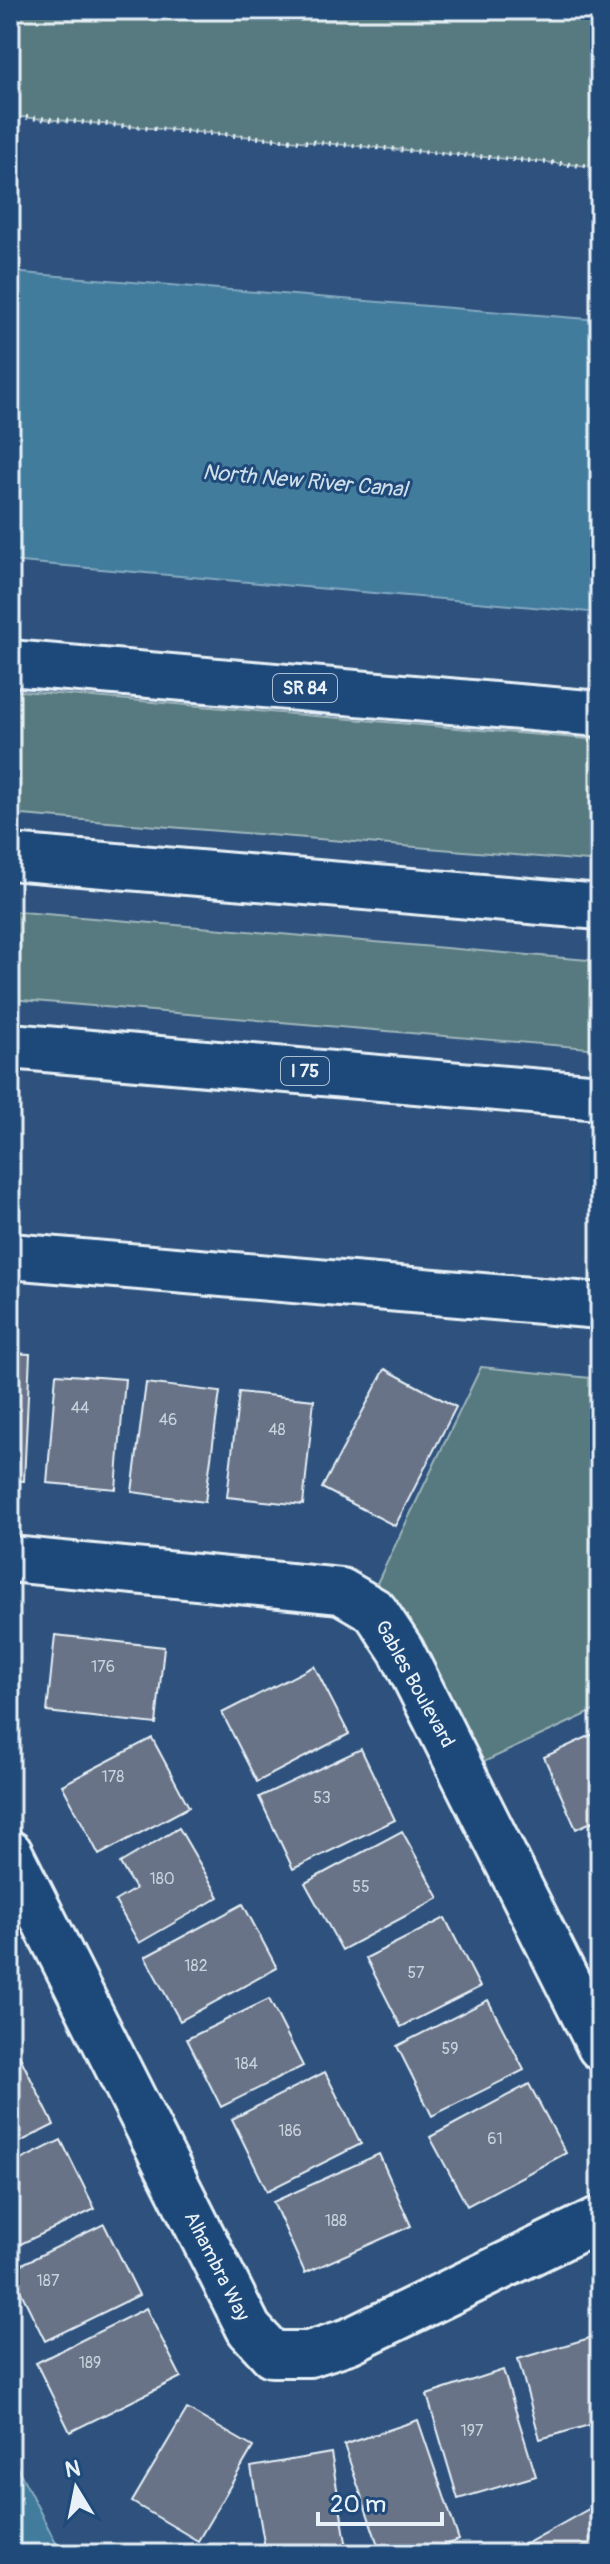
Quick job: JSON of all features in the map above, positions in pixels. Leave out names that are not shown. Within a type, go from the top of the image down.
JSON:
[{"type":"main road","name":"SR 84","points":[[10,663],[600,714]]},
{"type":"main road","points":[[10,857],[600,907]]},
{"type":"main road","name":"I 75","points":[[10,1046],[600,1097]]},
{"type":"main road","points":[[10,1256],[600,1306]]},
{"type":"main road","name":"Gables Boulevard","points":[[10,1559],[341,1591],[375,1611],[408,1662],[600,2047]]},
{"type":"main road","name":"Alhambra Way","points":[[10,1853],[249,2329],[272,2354],[309,2354],[349,2341],[600,2219]]},
{"type":"path","points":[[10,116],[600,167]]},
{"type":"green space","points":[[10,10],[600,10],[600,167],[10,116]]},
{"type":"green space","points":[[10,690],[600,740],[600,862],[10,814]]},
{"type":"green space","points":[[10,911],[600,961],[600,1049],[10,999]]},
{"type":"green space","points":[[481,1367],[600,1379],[600,1708],[462,1772],[366,1606]]},
{"type":"water","name":"North New River Canal","points":[[10,272],[600,320],[600,613],[10,561]]},
{"type":"water","points":[[10,2453],[59,2549],[65,2554],[10,2554]]},
{"type":"building","points":[[10,1353],[30,1354],[24,1481],[10,1480]]},
{"type":"building","points":[[385,1369],[456,1407],[395,1526],[322,1488]]},
{"type":"building","points":[[56,1374],[125,1379],[116,1489],[47,1483]]},
{"type":"building","points":[[146,1383],[220,1392],[205,1502],[132,1492]]},
{"type":"building","points":[[239,1392],[314,1400],[303,1505],[227,1497]]},
{"type":"building","points":[[55,1635],[164,1647],[156,1724],[47,1712]]},
{"type":"building","points":[[314,1666],[349,1734],[257,1782],[222,1713]]},
{"type":"building","points":[[600,1731],[600,1818],[576,1829],[544,1757]]},
{"type":"building","points":[[152,1738],[189,1807],[99,1855],[62,1785]]},
{"type":"building","points":[[361,1749],[395,1820],[293,1869],[259,1797]]},
{"type":"building","points":[[179,1828],[219,1897],[139,1943],[115,1901],[135,1889],[120,1863]]},
{"type":"building","points":[[402,1831],[439,1898],[342,1950],[305,1883]]},
{"type":"building","points":[[243,1904],[277,1968],[180,2021],[145,1957]]},
{"type":"building","points":[[445,1918],[480,1987],[401,2027],[366,1958]]},
{"type":"building","points":[[269,1999],[303,2066],[221,2107],[187,2039]]},
{"type":"building","points":[[488,2000],[524,2070],[432,2116],[397,2046]]},
{"type":"building","points":[[19,2055],[54,2125],[10,2147],[10,2059]]},
{"type":"building","points":[[325,2072],[361,2144],[267,2191],[232,2119]]},
{"type":"building","points":[[529,2084],[566,2153],[467,2206],[430,2137]]},
{"type":"building","points":[[61,2140],[95,2209],[10,2249],[10,2165]]},
{"type":"building","points":[[379,2154],[411,2226],[305,2273],[273,2202]]},
{"type":"building","points":[[104,2224],[139,2295],[45,2341],[10,2270]]},
{"type":"building","points":[[146,2308],[181,2377],[70,2432],[36,2363]]},
{"type":"building","points":[[593,2337],[600,2360],[600,2422],[540,2439],[518,2359]]},
{"type":"building","points":[[503,2370],[536,2476],[458,2499],[427,2395]]},
{"type":"building","points":[[187,2409],[253,2447],[198,2541],[132,2502]]},
{"type":"building","points":[[418,2420],[459,2540],[417,2554],[381,2554],[344,2445]]},
{"type":"building","points":[[331,2453],[348,2554],[266,2554],[251,2467]]},
{"type":"building","points":[[594,2506],[600,2516],[600,2554],[508,2554]]}]
